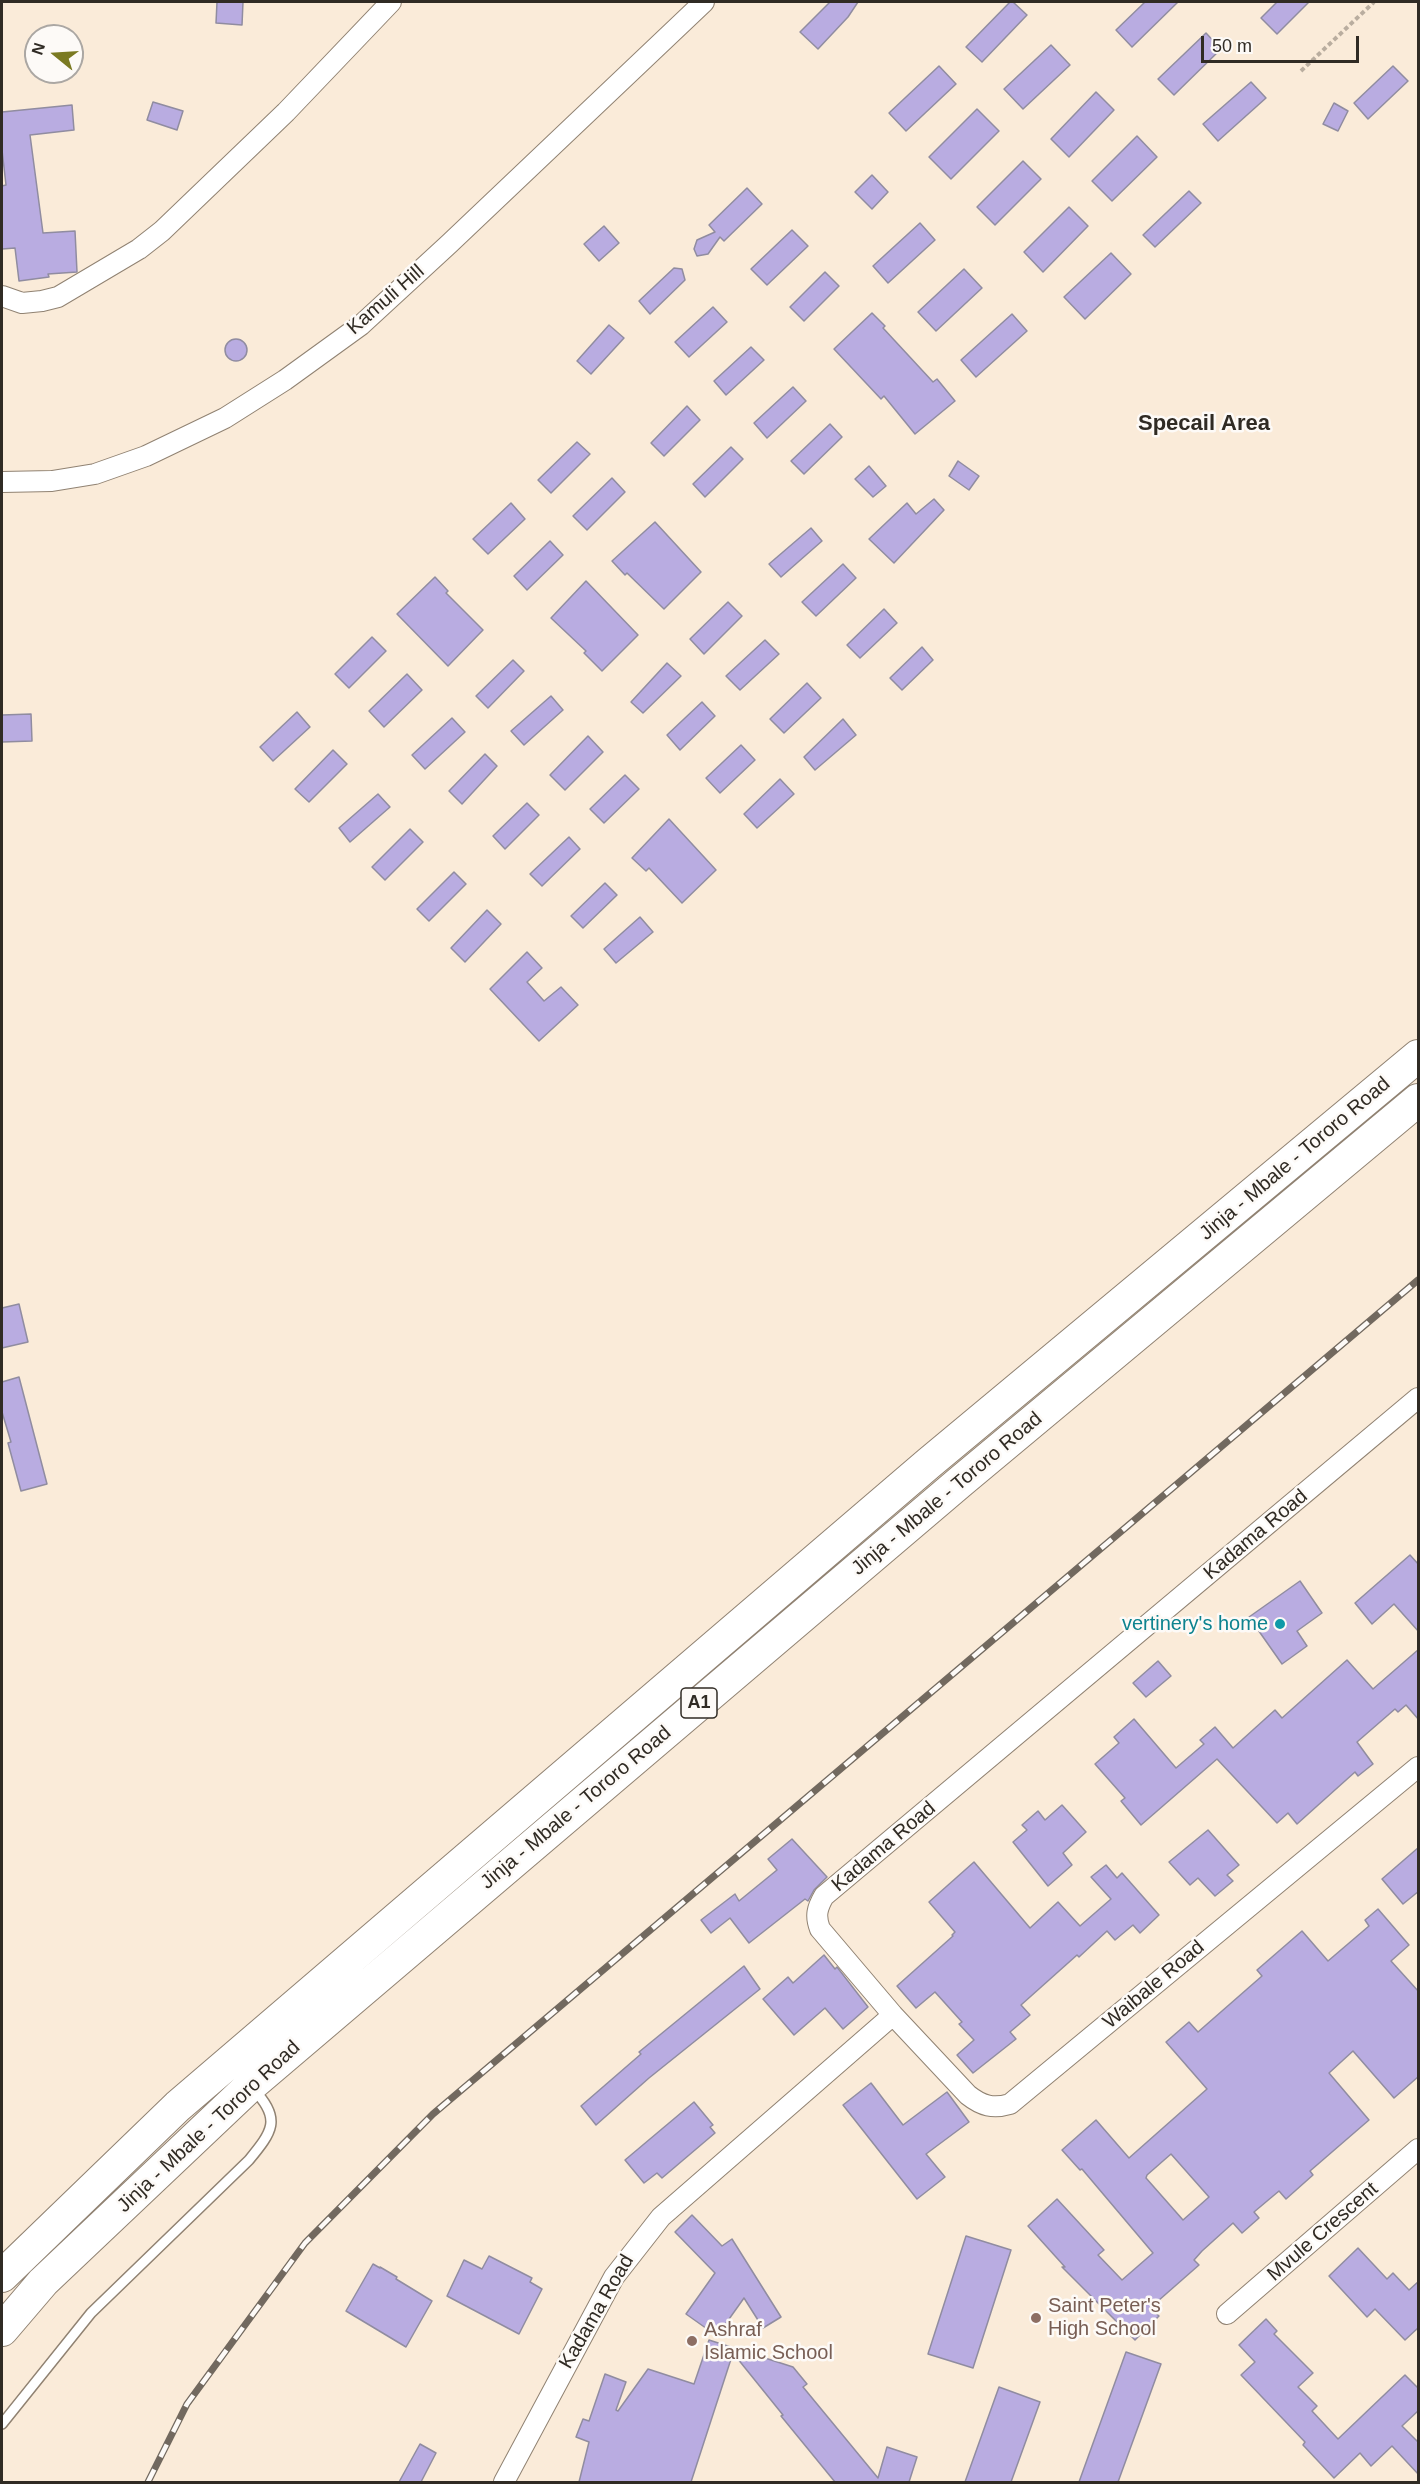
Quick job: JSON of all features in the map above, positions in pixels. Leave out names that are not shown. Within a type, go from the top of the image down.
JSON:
[{"type":"highway","name":"Jinja - Mbale - Tororo Road","points":[[2,2276],[187,2098],[938,1455],[1419,1056]]},
{"type":"highway","name":"Jinja - Mbale - Tororo Road","points":[[2,2330],[43,2282],[250,2086],[960,1482],[1419,1100]]},
{"type":"street","points":[[2,296],[22,303],[58,297],[139,249],[162,231],[286,112],[391,2]]},
{"type":"street","name":"Kamuli Hill","points":[[2,482],[52,481],[95,474],[146,456],[225,418],[285,380],[370,317],[704,2]]},
{"type":"street","name":"Kadama Road","points":[[504,2482],[614,2277],[653,2226],[893,2015],[820,1929],[816,1915],[824,1896],[1419,1398]]},
{"type":"street","name":"Waibale Road","points":[[893,2015],[978,2103],[998,2108],[1010,2104],[1419,1767]]},
{"type":"street","name":"Mvule Crescent","points":[[1227,2314],[1419,2150]]},
{"type":"lane","points":[[2,2424],[91,2313],[249,2160],[266,2140],[273,2122],[267,2103],[250,2086]]},
{"type":"path","points":[[1301,70],[1374,2]]},
{"type":"building","points":[[217,2],[243,2],[242,25],[216,23]]},
{"type":"building","points":[[830,2],[858,2],[848,17],[818,49],[800,32]]},
{"type":"building","points":[[1010,2],[1013,2],[1027,15],[982,62],[966,47]]},
{"type":"building","points":[[1145,2],[1178,2],[1132,47],[1116,30]]},
{"type":"building","points":[[1277,2],[1309,2],[1277,34],[1261,18]]},
{"type":"building","points":[[1206,33],[1221,49],[1174,95],[1158,79]]},
{"type":"building","points":[[1051,45],[1070,65],[1023,109],[1004,89]]},
{"type":"building","points":[[939,66],[956,84],[906,131],[889,113]]},
{"type":"building","points":[[1393,66],[1408,81],[1368,119],[1354,103]]},
{"type":"building","points":[[1251,82],[1266,98],[1218,141],[1203,124]]},
{"type":"building","points":[[1096,92],[1114,110],[1069,157],[1051,139]]},
{"type":"building","points":[[153,102],[183,111],[177,130],[147,120]]},
{"type":"building","points":[[1334,103],[1348,111],[1338,131],[1323,124]]},
{"type":"building","points":[[72,105],[74,130],[30,135],[43,233],[75,231],[77,272],[48,274],[49,277],[19,281],[15,248],[2,249],[2,186],[6,185],[2,150],[2,112]]},
{"type":"building","points":[[977,109],[999,131],[951,179],[929,157]]},
{"type":"building","points":[[1137,136],[1157,157],[1112,201],[1092,181]]},
{"type":"building","points":[[1023,161],[1041,179],[995,225],[977,207]]},
{"type":"building","points":[[872,175],[888,192],[872,209],[855,192]]},
{"type":"building","points":[[747,188],[762,204],[724,241],[720,237],[708,254],[697,256],[694,249],[697,240],[715,232],[709,225]]},
{"type":"building","points":[[1189,191],[1201,203],[1155,247],[1143,235]]},
{"type":"building","points":[[1069,207],[1088,226],[1043,272],[1024,252]]},
{"type":"building","points":[[920,223],[935,240],[888,283],[873,266]]},
{"type":"building","points":[[604,226],[619,243],[599,261],[584,244]]},
{"type":"building","points":[[792,230],[808,246],[767,285],[751,269]]},
{"type":"building","points":[[1111,253],[1131,274],[1085,319],[1064,297]]},
{"type":"building","points":[[674,268],[682,269],[685,280],[650,314],[639,301]]},
{"type":"building","points":[[964,269],[982,288],[936,331],[918,312]]},
{"type":"building","points":[[825,272],[839,286],[804,321],[790,307]]},
{"type":"building","points":[[713,307],[727,322],[689,357],[675,342]]},
{"type":"building","points":[[872,313],[933,382],[937,379],[955,401],[915,434],[884,396],[881,399],[834,349]]},
{"type":"building","points":[[1012,314],[1027,331],[976,377],[961,360]]},
{"type":"building","points":[[609,325],[624,338],[591,374],[577,361]]},
{"type":"building","points":[[236,339],[244,342],[247,350],[244,358],[236,361],[228,358],[225,350],[228,342]]},
{"type":"building","points":[[751,347],[764,360],[726,395],[714,381]]},
{"type":"building","points":[[793,387],[806,401],[767,438],[754,423]]},
{"type":"building","points":[[687,406],[700,420],[664,456],[651,443]]},
{"type":"building","points":[[830,424],[842,437],[804,474],[791,461]]},
{"type":"building","points":[[577,442],[590,454],[551,493],[538,480]]},
{"type":"building","points":[[731,447],[743,459],[705,497],[693,484]]},
{"type":"building","points":[[958,461],[979,476],[969,490],[949,476]]},
{"type":"building","points":[[869,466],[886,486],[873,497],[855,479]]},
{"type":"building","points":[[612,478],[625,492],[587,530],[573,516]]},
{"type":"building","points":[[934,499],[944,510],[894,563],[869,539],[907,503],[916,514]]},
{"type":"building","points":[[511,503],[525,519],[488,554],[473,539]]},
{"type":"building","points":[[655,522],[701,572],[664,609],[612,561]]},
{"type":"building","points":[[811,528],[822,541],[781,577],[769,564]]},
{"type":"building","points":[[550,541],[563,555],[527,590],[514,576]]},
{"type":"building","points":[[843,564],[856,578],[816,616],[802,602]]},
{"type":"building","points":[[435,577],[448,591],[446,593],[483,630],[448,666],[397,614]]},
{"type":"building","points":[[586,581],[638,635],[602,671],[584,653],[586,651],[551,618]]},
{"type":"building","points":[[728,602],[742,616],[704,654],[690,639]]},
{"type":"building","points":[[884,609],[897,623],[860,658],[847,645]]},
{"type":"building","points":[[372,637],[386,651],[349,688],[335,674]]},
{"type":"building","points":[[765,640],[779,654],[740,690],[726,676]]},
{"type":"building","points":[[922,647],[933,660],[902,690],[890,678]]},
{"type":"building","points":[[513,660],[524,671],[488,708],[476,696]]},
{"type":"building","points":[[667,663],[681,676],[643,713],[631,702]]},
{"type":"building","points":[[407,674],[422,690],[384,727],[369,711]]},
{"type":"building","points":[[807,683],[821,698],[784,733],[770,719]]},
{"type":"building","points":[[551,696],[563,710],[524,745],[511,731]]},
{"type":"building","points":[[702,702],[715,716],[680,750],[667,735]]},
{"type":"building","points":[[297,712],[310,727],[273,761],[260,747]]},
{"type":"building","points":[[31,714],[32,741],[2,742],[2,715]]},
{"type":"building","points":[[452,718],[465,732],[425,769],[412,755]]},
{"type":"building","points":[[843,719],[856,735],[815,770],[804,757]]},
{"type":"building","points":[[588,736],[603,752],[565,790],[550,775]]},
{"type":"building","points":[[741,745],[755,760],[720,793],[706,778]]},
{"type":"building","points":[[333,750],[347,764],[309,802],[295,789]]},
{"type":"building","points":[[485,754],[497,766],[462,804],[449,791]]},
{"type":"building","points":[[625,775],[639,789],[604,823],[590,809]]},
{"type":"building","points":[[780,779],[794,794],[757,828],[744,814]]},
{"type":"building","points":[[378,794],[390,807],[350,842],[339,828]]},
{"type":"building","points":[[527,803],[539,815],[505,849],[493,836]]},
{"type":"building","points":[[669,819],[716,870],[682,903],[649,868],[646,871],[632,858]]},
{"type":"building","points":[[410,829],[423,842],[385,880],[372,867]]},
{"type":"building","points":[[569,837],[580,849],[542,886],[530,874]]},
{"type":"building","points":[[454,872],[466,884],[429,921],[417,909]]},
{"type":"building","points":[[605,883],[617,895],[583,928],[571,916]]},
{"type":"building","points":[[487,910],[501,924],[465,962],[451,948]]},
{"type":"building","points":[[640,917],[653,932],[616,963],[604,949]]},
{"type":"building","points":[[527,952],[542,968],[527,982],[544,1001],[561,987],[578,1005],[539,1041],[490,989]]},
{"type":"building","points":[[19,1304],[28,1342],[2,1348],[2,1308]]},
{"type":"building","points":[[19,1377],[47,1484],[21,1491],[2,1412],[2,1382]]},
{"type":"building","points":[[1410,1555],[1419,1565],[1419,1632],[1394,1604],[1372,1624],[1355,1603]]},
{"type":"building","name":"vertinery's home","points":[[1300,1581],[1322,1613],[1297,1631],[1307,1646],[1282,1664],[1249,1617]]},
{"type":"building","points":[[1419,1649],[1419,1720],[1406,1705],[1398,1712],[1395,1709],[1357,1742],[1373,1764],[1358,1776],[1355,1772],[1297,1824],[1288,1813],[1277,1823],[1217,1759],[1141,1825],[1121,1801],[1125,1798],[1095,1764],[1119,1743],[1114,1737],[1134,1719],[1176,1768],[1204,1744],[1200,1740],[1215,1727],[1233,1748],[1275,1710],[1282,1718],[1347,1660],[1373,1689]]},
{"type":"building","points":[[1158,1661],[1171,1676],[1146,1697],[1133,1683]]},
{"type":"building","points":[[1062,1805],[1086,1832],[1063,1853],[1072,1865],[1048,1886],[1013,1842],[1027,1830],[1022,1825],[1038,1811],[1045,1820]]},
{"type":"building","points":[[1208,1830],[1239,1865],[1227,1875],[1233,1881],[1215,1896],[1198,1878],[1190,1885],[1169,1862]]},
{"type":"building","points":[[792,1839],[827,1877],[814,1890],[808,1901],[805,1899],[749,1943],[730,1918],[711,1933],[701,1920],[735,1894],[739,1901],[777,1870],[768,1859]]},
{"type":"building","points":[[1419,1847],[1419,1891],[1403,1904],[1382,1879]]},
{"type":"building","points":[[974,1862],[1030,1928],[1058,1902],[1080,1926],[1111,1899],[1091,1877],[1106,1865],[1117,1878],[1122,1873],[1159,1915],[1140,1933],[1133,1925],[1115,1940],[1107,1931],[1079,1957],[1077,1955],[1021,2005],[1030,2015],[1010,2032],[1016,2039],[973,2073],[957,2055],[974,2040],[959,2024],[962,2022],[935,1992],[916,2008],[897,1986],[953,1936],[955,1932],[929,1902]]},
{"type":"building","points":[[1378,1909],[1409,1945],[1391,1961],[1419,1992],[1419,2076],[1394,2098],[1353,2051],[1329,2073],[1369,2120],[1310,2171],[1313,2175],[1286,2199],[1279,2191],[1254,2212],[1259,2218],[1242,2233],[1233,2223],[1202,2251],[1194,2260],[1199,2265],[1150,2308],[1159,2316],[1135,2340],[1062,2267],[1065,2267],[1028,2226],[1057,2199],[1104,2250],[1098,2255],[1122,2280],[1153,2253],[1082,2169],[1080,2170],[1062,2150],[1096,2120],[1129,2158],[1207,2089],[1166,2042],[1189,2022],[1198,2032],[1262,1976],[1257,1970],[1302,1931],[1328,1961],[1369,1926],[1365,1920]],"holes":[[[1171,2154],[1209,2197],[1183,2220],[1146,2178]]]},
{"type":"building","points":[[824,1955],[835,1969],[837,1967],[868,2007],[843,2029],[825,2008],[794,2035],[763,1999],[788,1977],[793,1983]]},
{"type":"building","points":[[744,1966],[760,1989],[649,2078],[596,2125],[581,2106],[641,2054],[639,2052]]},
{"type":"building","points":[[871,2083],[903,2125],[947,2092],[969,2122],[926,2154],[945,2177],[917,2199],[843,2105]]},
{"type":"building","points":[[694,2102],[713,2125],[710,2127],[715,2133],[662,2178],[657,2173],[644,2183],[625,2160]]},
{"type":"building","points":[[692,2215],[722,2246],[732,2239],[781,2317],[763,2328],[744,2298],[717,2336],[686,2314],[715,2273],[675,2232]]},
{"type":"building","points":[[966,2236],[1011,2250],[973,2368],[928,2354]]},
{"type":"building","points":[[1358,2248],[1387,2279],[1393,2273],[1409,2290],[1419,2281],[1419,2327],[1405,2340],[1375,2309],[1367,2317],[1329,2276]]},
{"type":"building","points":[[489,2256],[532,2278],[530,2282],[542,2289],[519,2334],[447,2296],[464,2260],[482,2269]]},
{"type":"building","points":[[373,2264],[432,2301],[406,2347],[346,2311]]},
{"type":"building","points":[[1266,2319],[1277,2331],[1274,2334],[1313,2373],[1298,2387],[1317,2406],[1312,2411],[1338,2439],[1405,2375],[1419,2389],[1419,2410],[1402,2426],[1419,2443],[1419,2475],[1392,2446],[1371,2466],[1360,2453],[1334,2478],[1303,2445],[1305,2442],[1241,2375],[1255,2362],[1239,2345]]},
{"type":"building","points":[[709,2340],[793,2367],[807,2384],[803,2387],[878,2478],[887,2447],[917,2457],[909,2482],[835,2482],[733,2353],[691,2482],[579,2482],[589,2442],[576,2437],[583,2419],[589,2421],[605,2374],[626,2382],[616,2410],[618,2411],[648,2369],[694,2384]]},
{"type":"building","points":[[1126,2352],[1161,2364],[1118,2482],[1079,2482]]},
{"type":"building","points":[[999,2387],[1040,2402],[1011,2482],[965,2482]]},
{"type":"building","points":[[420,2444],[436,2453],[421,2482],[399,2482]]},
{"type":"railway","points":[[148,2482],[187,2404],[305,2243],[433,2114],[1418,1280]]},
{"type":"place","name":"vertinery's home","points":[[1280,1624]]},
{"type":"place","name":"Saint Peter's High School","points":[[1036,2318]]},
{"type":"place","name":"Ashraf Islamic School","points":[[692,2341]]},
{"type":"district","name":"Specail Area","points":[[1204,424]]}]
